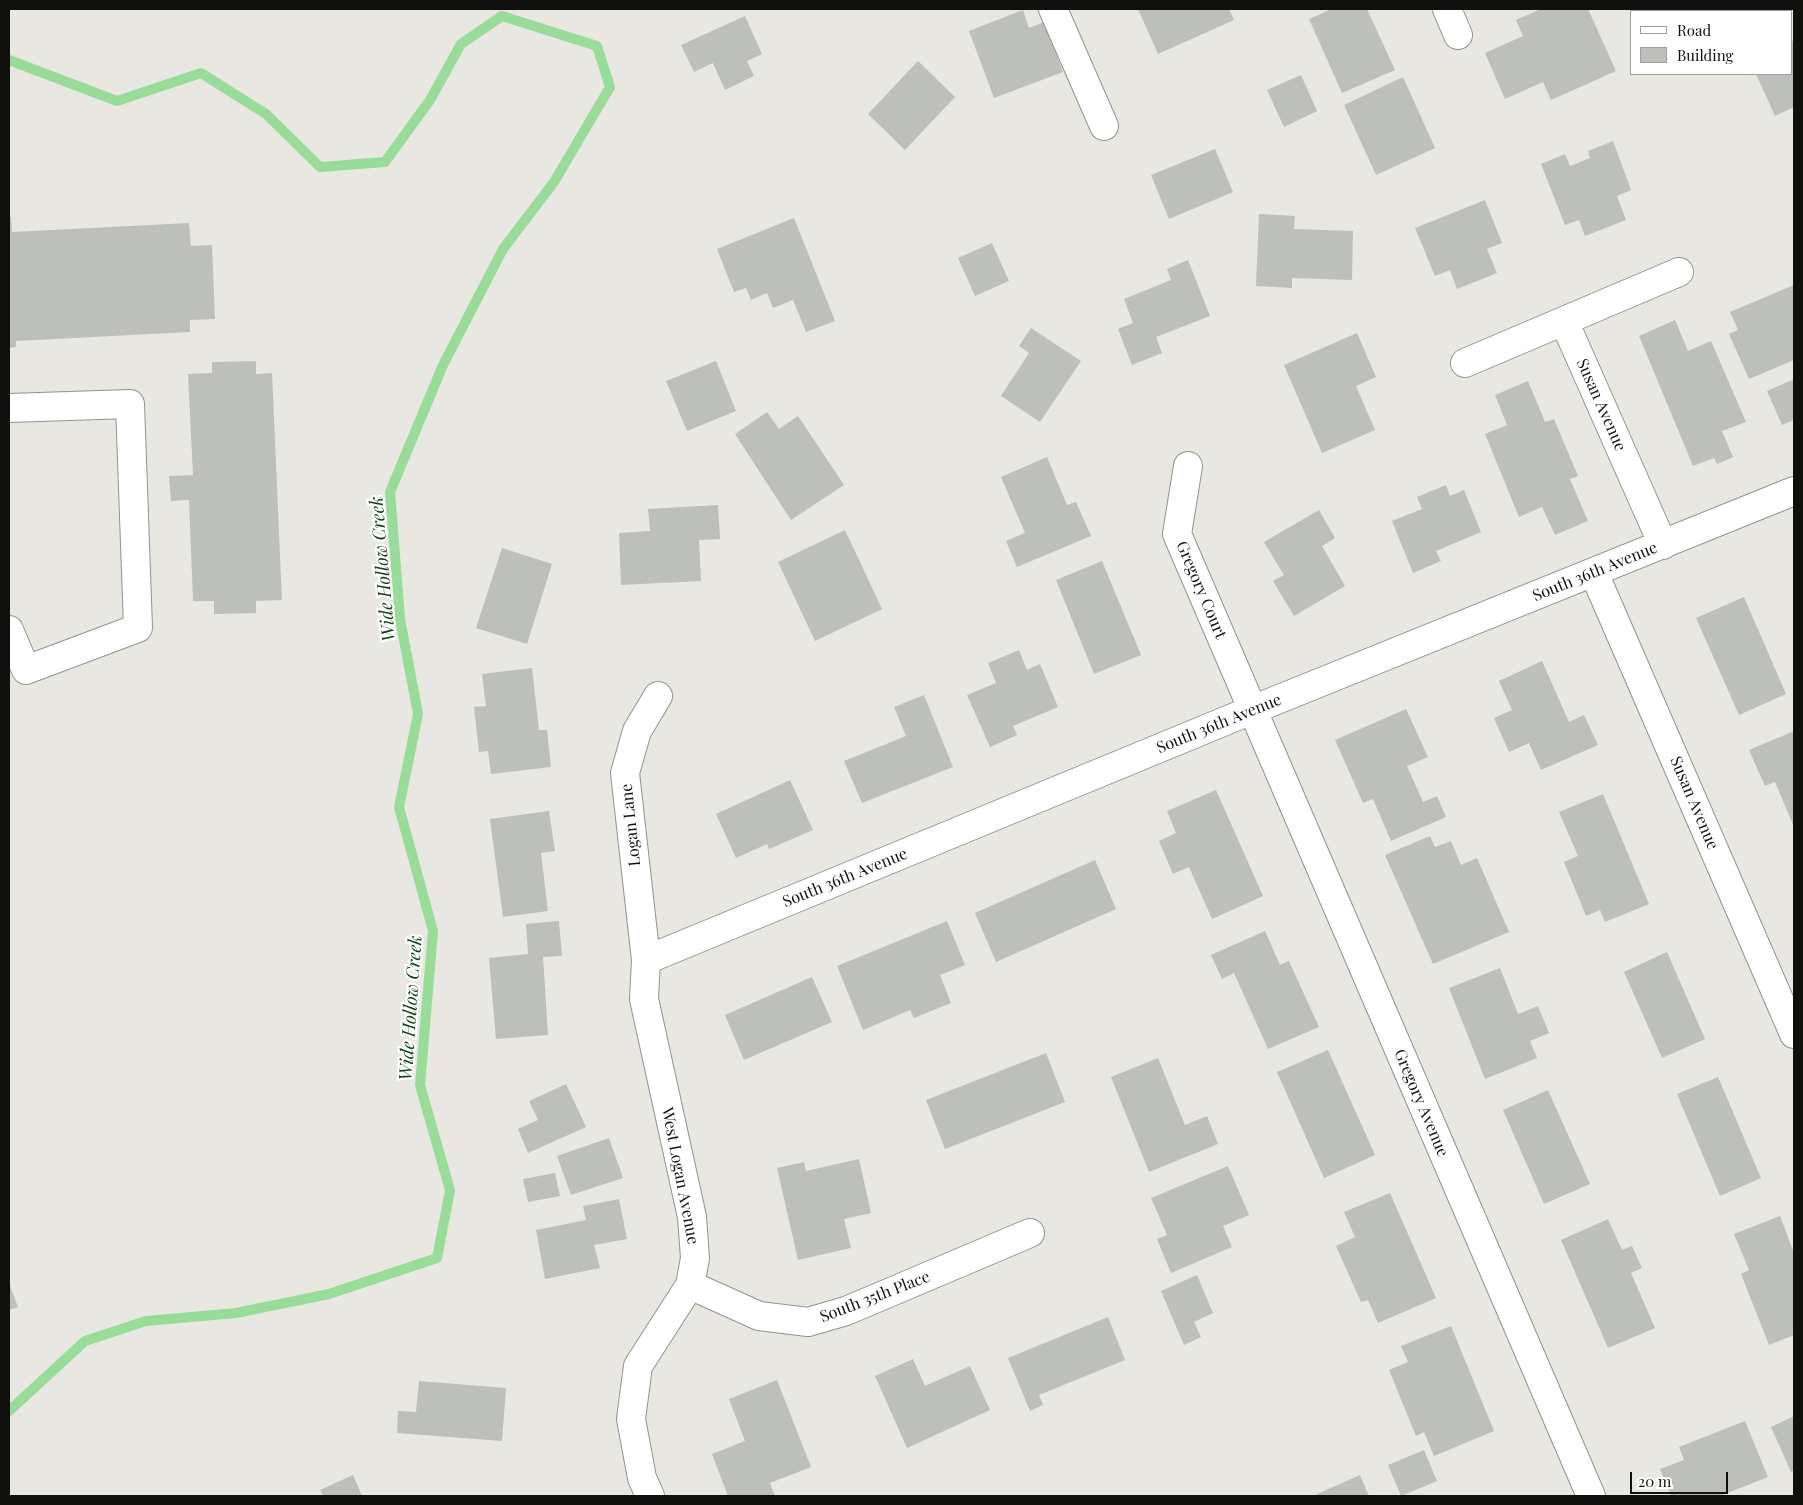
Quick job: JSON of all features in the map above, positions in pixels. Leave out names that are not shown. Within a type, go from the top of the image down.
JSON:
[{"type":"street","points":[[1053,9],[1104,126]]},
{"type":"street","points":[[1447,9],[1458,35]]},
{"type":"street","points":[[1465,363],[1679,272]]},
{"type":"street","name":"Susan Avenue","points":[[1564,321],[1663,545]]},
{"type":"street","points":[[9,408],[130,404],[138,628],[26,670],[9,630]]},
{"type":"street","name":"Gregory Court","points":[[1188,466],[1177,534],[1252,710]]},
{"type":"street","name":"South 36th Avenue","points":[[646,960],[1252,710],[1794,491]]},
{"type":"street","name":"Susan Avenue","points":[[1594,573],[1794,1034]]},
{"type":"street","name":"Logan Lane","points":[[646,960],[625,773],[637,731],[658,696]]},
{"type":"street","name":"Gregory Avenue","points":[[1252,710],[1591,1496]]},
{"type":"street","name":"West Logan Avenue","points":[[646,960],[644,999],[692,1217],[695,1258],[690,1285],[638,1366],[631,1419],[642,1478],[650,1496]]},
{"type":"street","name":"South 35th Place","points":[[690,1285],[759,1316],[808,1322],[846,1311],[1030,1233]]},
{"type":"building","points":[[1138,9],[1229,9],[1234,20],[1158,54]]},
{"type":"building","points":[[1332,9],[1367,9],[1395,70],[1342,93],[1309,19]]},
{"type":"building","points":[[1541,9],[1588,9],[1616,71],[1551,100],[1543,82],[1505,99],[1485,53],[1523,36],[1516,20]]},
{"type":"building","points":[[1023,10],[1029,28],[1044,22],[1063,72],[994,98],[969,31]]},
{"type":"building","points":[[745,16],[762,54],[747,61],[754,76],[725,90],[713,63],[694,72],[681,45]]},
{"type":"building","points":[[1793,40],[1794,107],[1775,116],[1756,75],[1793,75]]},
{"type":"building","points":[[918,61],[955,97],[905,150],[868,114]]},
{"type":"building","points":[[1301,75],[1317,111],[1284,127],[1267,90]]},
{"type":"building","points":[[1403,77],[1435,148],[1376,175],[1344,105]]},
{"type":"building","points":[[1613,141],[1631,190],[1617,196],[1626,220],[1585,236],[1579,220],[1565,225],[1541,164],[1565,154],[1570,166],[1590,158],[1588,151]]},
{"type":"building","points":[[1215,149],[1233,192],[1169,219],[1151,175]]},
{"type":"building","points":[[1485,200],[1502,243],[1487,249],[1497,273],[1457,289],[1450,270],[1435,276],[1415,228]]},
{"type":"building","points":[[1259,214],[1295,216],[1294,229],[1353,231],[1352,280],[1292,278],[1292,288],[1256,286]]},
{"type":"building","points":[[9,217],[11,217],[12,232],[189,223],[191,246],[212,245],[215,319],[190,320],[190,332],[16,341],[16,347],[9,348]]},
{"type":"building","points":[[794,218],[835,321],[806,332],[793,300],[773,308],[767,293],[751,300],[746,288],[734,292],[717,249]]},
{"type":"building","points":[[992,243],[1009,281],[975,296],[958,258]]},
{"type":"building","points":[[1188,260],[1210,316],[1156,337],[1162,353],[1132,365],[1118,329],[1133,323],[1124,299],[1171,280],[1167,269]]},
{"type":"building","points":[[1794,285],[1794,360],[1749,379],[1729,334],[1738,330],[1730,312]]},
{"type":"building","points":[[1675,320],[1688,351],[1711,341],[1746,422],[1722,431],[1733,457],[1717,464],[1714,458],[1693,466],[1639,336]]},
{"type":"building","points":[[1031,328],[1081,361],[1040,422],[1001,396],[1029,353],[1019,346]]},
{"type":"building","points":[[1357,333],[1376,377],[1356,386],[1375,430],[1322,453],[1284,365]]},
{"type":"building","points":[[256,361],[256,374],[272,373],[282,600],[256,601],[256,613],[214,614],[214,601],[193,601],[189,500],[171,501],[169,476],[193,475],[188,374],[212,373],[212,362]]},
{"type":"building","points":[[716,361],[736,411],[687,431],[666,381]]},
{"type":"building","points":[[1794,379],[1794,420],[1782,425],[1767,391]]},
{"type":"building","points":[[1528,381],[1545,422],[1554,419],[1578,476],[1570,479],[1588,521],[1555,535],[1542,507],[1519,517],[1485,434],[1507,425],[1495,395]]},
{"type":"building","points":[[767,412],[779,429],[798,416],[844,485],[791,520],[735,434]]},
{"type":"building","points":[[1047,457],[1067,505],[1076,502],[1091,536],[1017,567],[1006,541],[1025,533],[1001,477]]},
{"type":"building","points":[[1446,485],[1450,496],[1464,490],[1481,532],[1436,551],[1441,561],[1413,573],[1392,521],[1422,509],[1417,497]]},
{"type":"building","points":[[718,505],[720,539],[699,540],[701,581],[621,585],[619,533],[650,531],[648,509]]},
{"type":"building","points":[[1319,510],[1335,538],[1322,546],[1345,586],[1294,616],[1273,581],[1284,575],[1264,542]]},
{"type":"building","points":[[845,530],[882,609],[815,641],[778,562]]},
{"type":"building","points":[[502,548],[552,564],[527,644],[476,628]]},
{"type":"building","points":[[1102,561],[1141,655],[1094,674],[1056,580]]},
{"type":"building","points":[[1744,597],[1786,694],[1739,715],[1696,618]]},
{"type":"building","points":[[1019,650],[1027,670],[1040,664],[1058,707],[1013,726],[1017,735],[990,747],[967,695],[996,683],[988,663]]},
{"type":"building","points":[[1542,661],[1569,722],[1584,715],[1598,745],[1541,770],[1529,743],[1509,752],[1494,718],[1512,710],[1499,681]]},
{"type":"building","points":[[532,668],[539,730],[547,730],[551,767],[491,774],[488,751],[479,752],[474,707],[486,706],[482,674]]},
{"type":"building","points":[[924,695],[953,767],[862,803],[844,761],[906,736],[894,707]]},
{"type":"building","points":[[1406,709],[1428,757],[1407,766],[1423,802],[1437,796],[1446,817],[1391,841],[1373,799],[1363,803],[1335,740]]},
{"type":"building","points":[[1794,731],[1794,827],[1775,782],[1765,786],[1749,750]]},
{"type":"building","points":[[790,780],[813,830],[769,849],[767,844],[736,858],[716,814]]},
{"type":"building","points":[[1216,790],[1263,896],[1212,919],[1189,867],[1173,874],[1159,841],[1176,833],[1167,811]]},
{"type":"building","points":[[1603,794],[1649,904],[1605,922],[1600,910],[1586,916],[1564,862],[1578,856],[1559,812]]},
{"type":"building","points":[[549,811],[555,851],[541,853],[548,911],[503,917],[490,819]]},
{"type":"building","points":[[1430,836],[1435,847],[1451,841],[1461,865],[1477,858],[1509,932],[1433,964],[1385,855]]},
{"type":"building","points":[[1095,860],[1116,909],[996,962],[975,913]]},
{"type":"building","points":[[559,921],[562,956],[543,957],[548,1035],[496,1039],[489,958],[528,954],[526,924]]},
{"type":"building","points":[[947,921],[965,965],[940,975],[951,1003],[914,1018],[910,1010],[863,1030],[837,966]]},
{"type":"building","points":[[1265,931],[1280,965],[1289,961],[1319,1027],[1268,1049],[1234,973],[1222,979],[1211,955]]},
{"type":"building","points":[[1667,952],[1705,1039],[1662,1058],[1624,972]]},
{"type":"building","points":[[1500,968],[1518,1014],[1538,1006],[1549,1033],[1530,1041],[1537,1058],[1485,1079],[1449,988]]},
{"type":"building","points":[[812,977],[832,1022],[744,1060],[725,1015]]},
{"type":"building","points":[[1328,1050],[1375,1155],[1324,1178],[1277,1072]]},
{"type":"building","points":[[1046,1053],[1065,1102],[945,1149],[926,1100]]},
{"type":"building","points":[[1158,1058],[1185,1125],[1207,1116],[1218,1144],[1149,1172],[1111,1077]]},
{"type":"building","points":[[1718,1077],[1761,1178],[1720,1196],[1677,1094]]},
{"type":"building","points":[[566,1084],[586,1127],[528,1153],[518,1129],[538,1120],[529,1101]]},
{"type":"building","points":[[1548,1090],[1590,1184],[1544,1204],[1503,1110]]},
{"type":"building","points":[[609,1138],[623,1178],[571,1195],[557,1156]]},
{"type":"building","points":[[859,1159],[871,1213],[844,1219],[851,1248],[798,1260],[777,1168],[804,1162],[806,1171]]},
{"type":"building","points":[[1228,1166],[1249,1215],[1223,1226],[1232,1247],[1171,1273],[1157,1239],[1167,1235],[1151,1198]]},
{"type":"building","points":[[555,1173],[560,1196],[528,1202],[523,1179]]},
{"type":"building","points":[[1390,1193],[1436,1298],[1378,1323],[1368,1300],[1361,1302],[1336,1246],[1355,1237],[1344,1212]]},
{"type":"building","points":[[619,1199],[627,1239],[594,1245],[600,1268],[545,1279],[536,1230],[586,1220],[583,1206]]},
{"type":"building","points":[[1780,1216],[1794,1253],[1794,1335],[1769,1345],[1741,1274],[1749,1270],[1734,1234]]},
{"type":"building","points":[[1608,1219],[1622,1250],[1632,1246],[1642,1268],[1631,1273],[1655,1328],[1608,1348],[1561,1240]]},
{"type":"building","points":[[1197,1275],[1213,1313],[1194,1322],[1201,1337],[1184,1345],[1161,1291]]},
{"type":"building","points":[[9,1283],[18,1307],[9,1310]]},
{"type":"building","points":[[1108,1317],[1125,1360],[1039,1395],[1043,1405],[1030,1411],[1008,1358]]},
{"type":"building","points":[[1451,1326],[1494,1431],[1434,1456],[1424,1432],[1416,1436],[1389,1370],[1408,1362],[1401,1346]]},
{"type":"building","points":[[913,1359],[925,1386],[970,1366],[990,1410],[907,1448],[875,1376]]},
{"type":"building","points":[[777,1380],[811,1467],[770,1483],[775,1496],[728,1496],[712,1454],[745,1441],[729,1399]]},
{"type":"building","points":[[419,1381],[506,1388],[502,1441],[397,1433],[398,1411],[416,1412]]},
{"type":"building","points":[[1794,1416],[1794,1470],[1791,1472],[1771,1427]]},
{"type":"building","points":[[1745,1421],[1768,1477],[1720,1496],[1671,1496],[1660,1469],[1684,1460],[1679,1447]]},
{"type":"building","points":[[1424,1450],[1437,1481],[1401,1496],[1388,1465]]},
{"type":"building","points":[[353,1475],[362,1496],[323,1496],[320,1490]]},
{"type":"building","points":[[1360,1475],[1369,1496],[1315,1496],[1315,1495]]},
{"type":"waterway","name":"Wide Hollow Creek","points":[[9,60],[117,101],[201,73],[266,114],[320,167],[385,162],[430,100],[461,44],[502,16],[597,46],[610,87],[554,182],[503,249],[443,365],[390,492],[400,619],[418,714],[399,807],[433,931],[420,1085],[450,1190],[437,1258],[329,1294],[236,1313],[146,1321],[85,1341],[9,1411]]}]
